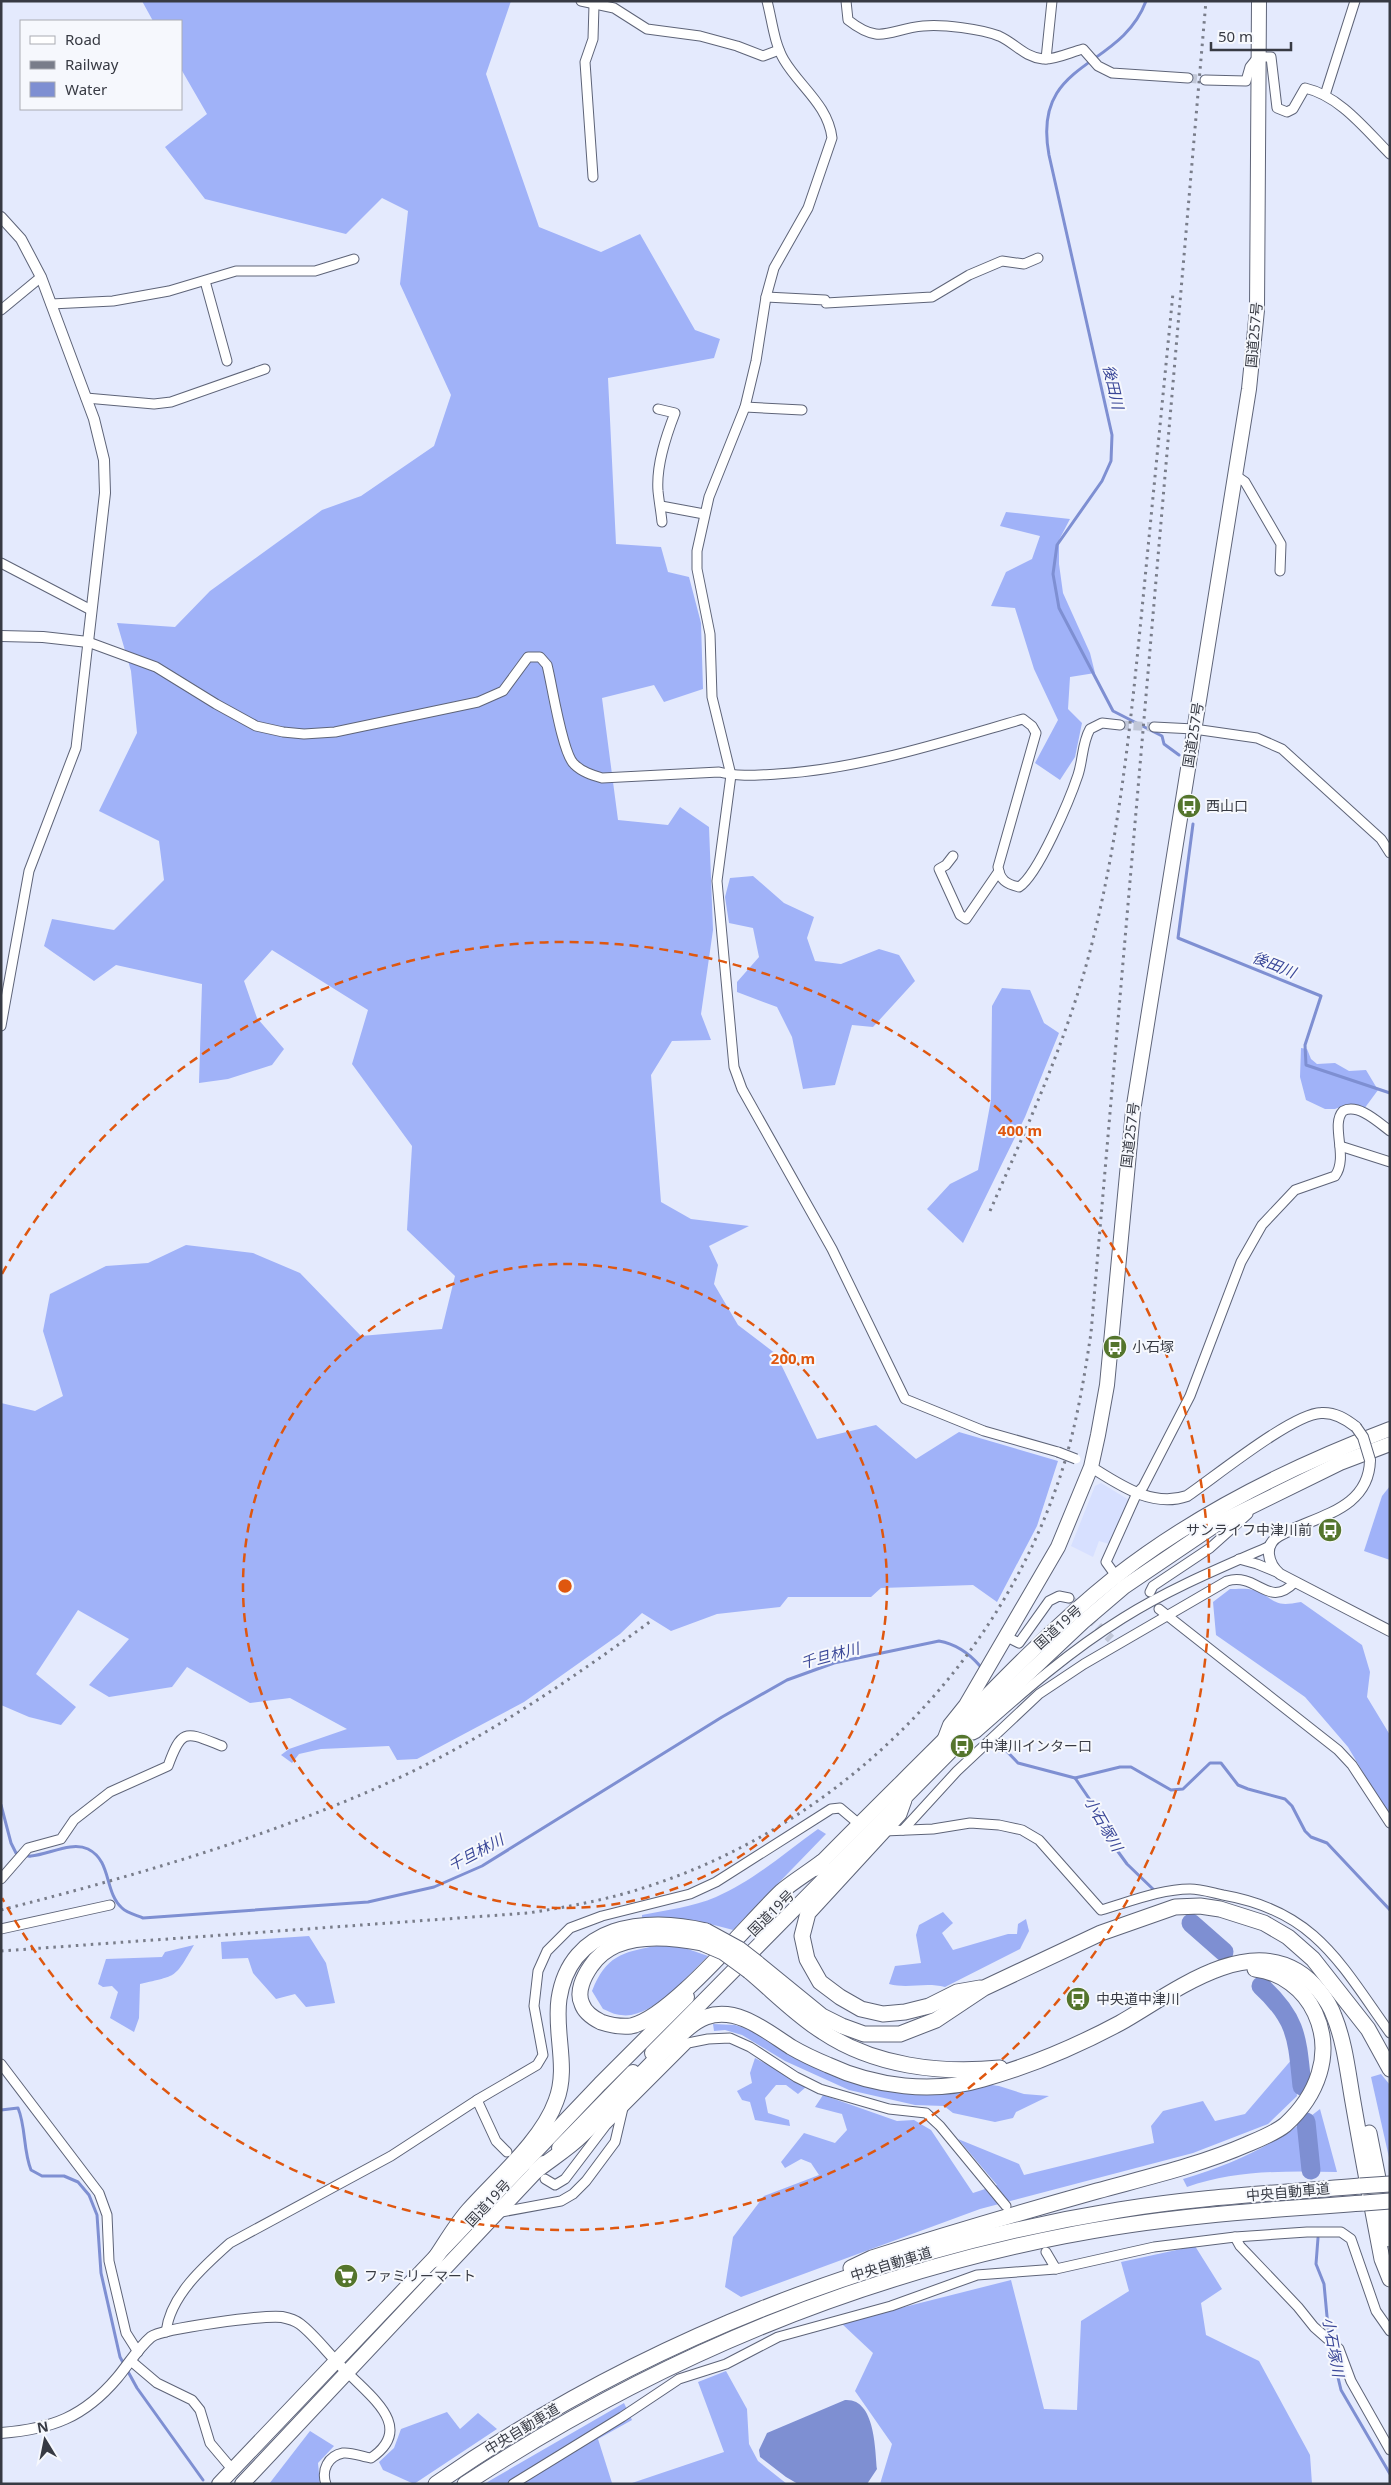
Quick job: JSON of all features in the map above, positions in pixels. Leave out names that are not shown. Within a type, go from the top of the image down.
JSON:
[{"type":"highway","name":"国道257号","points":[[945,1738],[950,1725],[1013,1640],[1058,1546],[1091,1467],[1107,1385],[1133,1111],[1250,389],[1257,310],[1259,1]]},
{"type":"highway","name":"国道19号","points":[[219,2484],[600,2084],[1032,1651],[1116,1576],[1161,1544],[1262,1484],[1333,1451],[1390,1430]]},
{"type":"highway","name":"国道19号","points":[[904,1800],[1069,1635],[1124,1587],[1220,1522],[1340,1463],[1390,1444]]},
{"type":"highway","points":[[904,1800],[899,1814],[876,1833],[808,1913],[802,1936],[807,1959],[820,1982],[840,1997],[861,2009],[883,2014],[921,2008],[957,1992],[984,1988]]},
{"type":"highway","name":"国道19号","points":[[242,2484],[496,2213],[540,2175],[814,1888],[876,1833]]},
{"type":"highway","points":[[704,1937],[649,1937],[611,1947],[596,1958],[584,1976],[581,2004],[589,2014],[610,2025],[630,2026],[648,2019],[677,1997],[783,1891],[822,1862]]},
{"type":"highway","points":[[434,2260],[468,2211],[509,2169],[547,2120],[556,2101],[562,2069],[559,2000],[565,1974],[580,1952],[600,1936],[626,1928],[652,1923],[680,1925],[704,1937],[723,1952],[753,1967],[822,2016],[864,2034],[884,2035],[917,2028],[936,2020],[984,1988],[1101,1933],[1152,1913],[1175,1907],[1200,1906],[1220,1909],[1264,1923],[1288,1937],[1313,1958],[1368,2029],[1390,2069]]},
{"type":"highway","points":[[540,2175],[688,2028],[703,2018],[718,2014],[742,2017],[794,2048],[830,2066],[862,2078],[895,2085],[922,2087],[975,2082],[1024,2066],[1119,2024],[1173,1991],[1228,1965],[1260,1960],[1278,1963],[1298,1971],[1321,1993],[1334,2015],[1344,2054],[1382,2259],[1390,2279]]},
{"type":"highway","points":[[753,1967],[820,2031],[837,2041],[871,2055],[898,2064],[946,2070],[1024,2066]]},
{"type":"highway","points":[[801,2293],[872,2258],[1019,2212],[1218,2157],[1283,2126],[1304,2106],[1315,2089],[1322,2067],[1324,2042],[1320,2023],[1311,2003],[1300,1990],[1269,1970],[1248,1968],[1211,1973]]},
{"type":"highway","points":[[1328,1978],[1344,2016],[1354,2055],[1390,2239]]},
{"type":"highway","name":"中央自動車道","points":[[436,2484],[528,2424],[631,2367],[728,2323],[801,2293],[936,2250],[1057,2221],[1174,2203],[1390,2184]]},
{"type":"highway","name":"中央自動車道","points":[[465,2484],[567,2420],[638,2382],[730,2338],[778,2318],[912,2272],[985,2253],[1125,2225],[1257,2210],[1365,2207],[1390,2200]]},
{"type":"highway","points":[[1365,2207],[1390,2210]]},
{"type":"street","points":[[581,1],[614,8],[647,29],[700,36],[737,46],[763,56],[779,50]]},
{"type":"street","points":[[767,1],[779,50],[784,61],[824,114],[831,128],[832,138],[808,208],[774,268],[766,297],[756,361],[745,407],[720,468],[704,514],[697,551],[696,569],[710,634],[712,697],[731,775],[717,881],[734,1067],[739,1084],[832,1249],[905,1399],[984,1430],[1076,1459],[1137,1493],[1159,1500],[1174,1501],[1187,1496],[1287,1426],[1310,1414],[1323,1412],[1336,1415],[1356,1427],[1363,1437],[1370,1460],[1368,1477],[1354,1499],[1329,1515],[1279,1536],[1270,1546],[1239,1559],[1124,1617],[1036,1683],[977,1733],[966,1737]]},
{"type":"street","points":[[846,1],[848,20],[859,29],[882,36],[923,26],[960,29],[998,36],[1028,56],[1046,59],[1083,49],[1098,66],[1112,73],[1188,78]]},
{"type":"street","points":[[1046,59],[1052,1]]},
{"type":"street","points":[[1325,95],[1355,1]]},
{"type":"street","points":[[593,177],[585,62],[593,39],[594,5]]},
{"type":"street","points":[[1205,80],[1246,81],[1250,67],[1258,57],[1271,57],[1277,108],[1282,111],[1293,109],[1306,88],[1325,95],[1349,114],[1390,154]]},
{"type":"street","points":[[1,217],[21,239],[51,304],[100,438],[106,493],[76,748],[29,871],[1,1026]]},
{"type":"street","points":[[766,297],[825,300],[826,303],[932,297],[969,275],[1002,260],[1024,264],[1038,258]]},
{"type":"street","points":[[51,304],[113,301],[169,292],[236,271],[316,271],[354,259]]},
{"type":"street","points":[[1,310],[40,277]]},
{"type":"street","points":[[204,281],[227,361]]},
{"type":"street","points":[[86,398],[154,404],[171,402],[265,370]]},
{"type":"street","points":[[745,407],[802,410]]},
{"type":"street","points":[[658,409],[675,412],[668,433],[659,475],[658,491],[662,522]]},
{"type":"street","points":[[1235,474],[1245,482],[1281,544],[1280,571]]},
{"type":"street","points":[[661,506],[704,514]]},
{"type":"street","points":[[1,562],[91,610]]},
{"type":"street","points":[[1,636],[43,637],[88,642],[156,667],[256,726],[304,734],[335,732],[478,702],[503,691],[528,657],[540,657],[548,665],[565,746],[572,763],[585,772],[602,778],[719,772],[731,775],[810,772],[844,766],[1024,719],[1032,726],[1036,733],[998,867],[1000,877],[1008,885],[1019,887],[1027,882],[1050,840],[1078,774],[1086,736],[1090,729],[1102,723],[1120,725]]},
{"type":"street","points":[[1154,727],[1194,729],[1257,738],[1282,749],[1381,839],[1390,852]]},
{"type":"street","points":[[953,856],[940,869],[960,915],[966,919],[999,872]]},
{"type":"street","points":[[1116,1576],[1106,1562],[1137,1493],[1144,1487],[1190,1396],[1241,1262],[1262,1225],[1296,1190],[1335,1176],[1341,1162],[1338,1121],[1340,1115],[1347,1109],[1359,1111],[1390,1130]]},
{"type":"street","points":[[1340,1146],[1390,1162]]},
{"type":"street","points":[[1150,1592],[1153,1586],[1210,1548],[1238,1521],[1270,1496]]},
{"type":"street","points":[[1270,1546],[1271,1564],[1280,1574]]},
{"type":"street","points":[[1239,1559],[1280,1574],[1390,1631]]},
{"type":"street","points":[[903,1830],[957,1771],[1026,1706],[1114,1642],[1234,1579],[1246,1580],[1274,1594],[1285,1591],[1295,1582]]},
{"type":"street","points":[[1032,1651],[1013,1640],[1049,1601],[1059,1596],[1069,1598]]},
{"type":"street","points":[[1159,1609],[1338,1750],[1352,1765],[1390,1823]]},
{"type":"street","points":[[1,1879],[28,1848],[61,1839],[74,1820],[110,1792],[168,1766],[175,1745],[183,1736],[192,1734],[222,1746]]},
{"type":"street","points":[[166,2332],[167,2320],[184,2291],[209,2262],[230,2243],[391,2156],[477,2100],[542,2061],[543,2055],[534,2006],[535,1981],[547,1951],[570,1928],[602,1916],[690,1894],[716,1882],[830,1809],[840,1808],[859,1824]]},
{"type":"street","points":[[876,1833],[933,1829],[970,1822],[1022,1830],[1039,1840],[1101,1910],[1168,1892],[1190,1889],[1242,1898],[1281,1912],[1296,1920],[1320,1939],[1390,2033]]},
{"type":"street","points":[[1,1929],[110,1905]]},
{"type":"street","points":[[540,2175],[554,2185],[565,2179],[606,2125],[688,2043],[708,2038],[730,2038],[750,2047],[796,2077],[820,2089],[888,2110],[926,2114],[940,2126],[1006,2206]]},
{"type":"street","points":[[1,2064],[99,2193],[107,2215],[109,2261],[126,2333],[138,2352]]},
{"type":"street","points":[[477,2100],[496,2141],[507,2152]]},
{"type":"street","points":[[496,2213],[561,2201],[573,2194],[586,2181],[615,2142],[623,2108]]},
{"type":"street","points":[[512,2484],[622,2417],[679,2379],[726,2364],[778,2337],[891,2306],[977,2275],[1056,2270],[1154,2248],[1235,2237],[1307,2232],[1347,2234],[1353,2244],[1376,2311],[1390,2331]]},
{"type":"street","points":[[1235,2237],[1240,2246],[1325,2338],[1339,2349],[1351,2381],[1390,2450]]},
{"type":"street","points":[[1046,2252],[1056,2270]]},
{"type":"street","points":[[1,2433],[29,2430],[66,2419],[92,2404],[150,2338],[166,2332],[237,2320],[283,2317],[299,2324],[384,2410],[390,2420],[391,2437],[383,2450],[371,2458],[344,2453],[329,2460],[324,2473],[326,2484]]},
{"type":"street","points":[[131,2361],[157,2383],[192,2400],[200,2410],[210,2443],[232,2469]]},
{"type":"shaded area","points":[[142,1],[511,1],[486,74],[539,227],[601,252],[640,234],[695,330],[720,339],[714,358],[608,378],[616,544],[661,547],[668,572],[689,577],[701,623],[703,689],[664,702],[654,685],[602,698],[618,820],[668,825],[680,807],[709,827],[713,930],[701,1014],[711,1040],[672,1041],[651,1075],[661,1202],[691,1219],[749,1226],[709,1246],[718,1265],[714,1284],[738,1325],[776,1354],[817,1439],[876,1425],[916,1459],[959,1432],[1058,1461],[1037,1526],[997,1602],[973,1585],[881,1588],[871,1597],[788,1597],[780,1607],[717,1614],[671,1631],[642,1613],[620,1634],[524,1702],[417,1759],[397,1760],[389,1746],[321,1749],[299,1754],[292,1763],[281,1755],[289,1749],[347,1729],[290,1698],[250,1703],[187,1667],[172,1687],[109,1697],[89,1685],[129,1639],[78,1610],[36,1674],[76,1707],[61,1725],[29,1717],[1,1705],[1,1403],[35,1411],[63,1396],[43,1331],[50,1294],[106,1266],[148,1263],[186,1245],[253,1253],[300,1273],[361,1336],[442,1329],[455,1276],[407,1230],[412,1146],[352,1064],[368,1010],[272,950],[244,981],[257,1018],[284,1049],[272,1065],[228,1079],[199,1083],[202,984],[116,965],[94,981],[44,946],[52,919],[114,930],[164,880],[159,841],[99,811],[137,733],[131,671],[117,623],[175,627],[210,591],[322,510],[361,496],[434,446],[451,395],[400,284],[408,211],[382,198],[346,234],[205,199],[165,147],[207,114],[182,71],[182,20],[152,20]]},
{"type":"shaded area","points":[[1006,512],[1070,519],[1059,540],[1059,564],[1063,593],[1090,653],[1095,673],[1070,677],[1068,709],[1082,723],[1075,757],[1060,780],[1035,763],[1058,720],[1034,669],[1015,608],[991,606],[1006,572],[1032,559],[1040,536],[1000,526]]},
{"type":"shaded area","points":[[753,876],[784,903],[814,917],[807,938],[815,961],[841,964],[879,949],[899,955],[915,981],[873,1027],[852,1025],[835,1085],[803,1089],[792,1037],[777,1007],[737,992],[737,982],[759,957],[753,928],[729,923],[725,897],[730,878]]},
{"type":"shaded area","points":[[1002,988],[1030,990],[1044,1023],[1059,1033],[1025,1117],[963,1243],[927,1209],[950,1184],[978,1170],[991,1100],[992,1006]]},
{"type":"shaded area","points":[[1301,1048],[1307,1049],[1311,1059],[1317,1064],[1335,1063],[1349,1071],[1366,1070],[1378,1090],[1364,1109],[1348,1104],[1335,1109],[1325,1109],[1306,1100],[1300,1077]]},
{"type":"shaded area","points":[[1101,1483],[1129,1500],[1109,1544],[1099,1541],[1093,1557],[1071,1546],[1095,1486]]},
{"type":"shaded area","points":[[1390,1486],[1390,1560],[1364,1551],[1382,1496]]},
{"type":"shaded area","points":[[1230,1589],[1254,1590],[1275,1602],[1284,1604],[1301,1602],[1362,1645],[1370,1672],[1367,1697],[1390,1735],[1390,1818],[1348,1747],[1305,1697],[1216,1635],[1213,1602]]},
{"type":"shaded area","points":[[818,1829],[826,1834],[733,1930],[688,1920],[666,1918],[642,1919],[642,1915],[698,1903],[730,1890],[756,1875]]},
{"type":"shaded area","points":[[943,1912],[953,1923],[942,1933],[953,1950],[1008,1934],[1017,1934],[1018,1924],[1026,1919],[1029,1931],[1020,1949],[945,1987],[889,1984],[895,1966],[921,1963],[916,1935],[919,1925]]},
{"type":"shaded area","points":[[309,1936],[326,1963],[335,2003],[306,2007],[295,1994],[276,1999],[253,1973],[248,1958],[222,1959],[221,1942]]},
{"type":"shaded area","points":[[194,1945],[174,1974],[140,1984],[139,2018],[134,2032],[110,2018],[118,1992],[112,1986],[103,1987],[98,1984],[106,1959],[162,1957],[165,1952]]},
{"type":"shaded area","points":[[656,1946],[679,1946],[708,1956],[680,1984],[656,2004],[644,2011],[633,2015],[621,2015],[603,2009],[592,1991],[603,1970],[609,1963],[624,1954]]},
{"type":"shaded area","points":[[713,2024],[735,2025],[754,2031],[853,2079],[984,2084],[999,2086],[1024,2094],[1049,2096],[1016,2112],[1013,2118],[995,2122],[953,2113],[944,2106],[915,2105],[849,2090],[785,2061],[742,2035],[725,2030],[714,2031]]},
{"type":"shaded area","points":[[755,2058],[807,2086],[798,2094],[786,2085],[776,2085],[765,2098],[768,2113],[789,2120],[790,2126],[755,2120],[750,2102],[742,2100],[737,2091],[752,2083],[750,2073]]},
{"type":"shaded area","points":[[1293,2058],[1297,2096],[1268,2124],[1193,2153],[980,2209],[741,2297],[725,2287],[733,2237],[764,2196],[819,2175],[811,2163],[801,2159],[785,2168],[781,2162],[804,2133],[835,2143],[847,2130],[842,2114],[815,2107],[823,2095],[897,2121],[914,2120],[931,2130],[973,2193],[997,2185],[958,2139],[1019,2164],[1024,2175],[1154,2143],[1151,2126],[1163,2111],[1203,2101],[1215,2121],[1245,2114]]},
{"type":"shaded area","points":[[1381,2074],[1390,2085],[1390,2162],[1371,2077]]},
{"type":"shaded area","points":[[1320,2109],[1337,2172],[1261,2173],[1224,2177],[1187,2187],[1183,2179],[1221,2166],[1255,2151]]},
{"type":"shaded area","points":[[1195,2246],[1222,2289],[1201,2303],[1206,2335],[1259,2361],[1310,2455],[1312,2484],[880,2484],[892,2444],[855,2391],[873,2353],[841,2323],[1011,2280],[1044,2409],[1077,2410],[1081,2321],[1129,2291],[1121,2262]]},
{"type":"shaded area","points":[[726,2371],[747,2409],[749,2444],[758,2461],[787,2484],[484,2484],[624,2403],[632,2420],[598,2439],[612,2483],[632,2483],[724,2452],[698,2382]]},
{"type":"shaded area","points":[[447,2412],[460,2429],[478,2413],[497,2429],[414,2484],[383,2470],[379,2462],[394,2448],[401,2429]]},
{"type":"shaded area","points":[[310,2431],[334,2446],[318,2463],[320,2484],[269,2484]]},
{"type":"water","points":[[845,2400],[855,2402],[862,2407],[868,2415],[872,2426],[877,2469],[867,2484],[798,2484],[760,2457],[759,2450],[767,2433]]},
{"type":"waterway","name":"後田川","points":[[1146,1],[1134,24],[1117,41],[1081,68],[1065,83],[1053,100],[1047,124],[1049,155],[1112,435],[1111,461],[1102,481],[1057,545],[1053,574],[1059,608],[1113,711],[1162,736],[1164,744],[1179,755]]},
{"type":"waterway","name":"後田川","points":[[1193,824],[1178,938],[1321,996],[1305,1045],[1306,1065],[1390,1093]]},
{"type":"waterway","name":"千旦林川","points":[[1,1805],[11,1843],[16,1853],[29,1856],[67,1847],[88,1849],[96,1854],[101,1861],[116,1901],[126,1911],[143,1918],[368,1902],[434,1887],[482,1866],[722,1717],[787,1680],[834,1663],[939,1641],[961,1649],[980,1666]]},
{"type":"waterway","name":"千旦林川","points":[[997,1741],[1018,1763],[1075,1778],[1120,1767],[1131,1767],[1171,1790],[1183,1789],[1210,1763],[1221,1763],[1238,1785],[1285,1799],[1292,1806],[1305,1831],[1311,1837],[1327,1843],[1390,1910]]},
{"type":"waterway","name":"小石塚川","points":[[1075,1778],[1099,1813],[1111,1842],[1127,1864],[1154,1890]]},
{"type":"waterway","name":"小石塚川","points":[[1191,1923],[1224,1952]]},
{"type":"waterway","name":"小石塚川","points":[[1261,1986],[1282,2009],[1294,2031],[1302,2086]]},
{"type":"waterway","points":[[1,2110],[18,2108],[31,2170],[42,2176],[64,2176],[78,2182],[89,2195],[97,2215],[101,2273],[120,2357],[137,2388],[203,2480]]},
{"type":"waterway","name":"小石塚川","points":[[1306,2122],[1311,2170]]},
{"type":"waterway","name":"小石塚川","points":[[1318,2238],[1316,2264],[1324,2284],[1329,2338]]},
{"type":"waterway","name":"小石塚川","points":[[1330,2344],[1341,2390],[1390,2474]]},
{"type":"tunnel","points":[[1188,78],[1205,80]]},
{"type":"tunnel","points":[[1120,725],[1154,727]]},
{"type":"tunnel","points":[[1069,1598],[1111,1639]]},
{"type":"railway","points":[[1,1951],[528,1913],[586,1903],[643,1888],[712,1861],[778,1827],[839,1785],[895,1737],[945,1683],[989,1623],[1026,1559],[1062,1472],[1073,1433],[1091,1333],[1206,1]]},
{"type":"railway","points":[[990,1211],[1018,1148],[1069,1021],[1089,955],[1109,867],[1117,822],[1134,689],[1173,293]]},
{"type":"railway","points":[[1,1910],[104,1883],[206,1852],[357,1797],[438,1759],[501,1723],[562,1684],[651,1621]]},
{"type":"place","name":"西山口","points":[[1189,806]]},
{"type":"place","name":"小石塚","points":[[1115,1347]]},
{"type":"place","name":"サンライフ中津川前","points":[[1330,1530]]},
{"type":"place","name":"中津川インター口","points":[[962,1746]]},
{"type":"place","name":"中央道中津川","points":[[1078,1999]]},
{"type":"place","name":"ファミリーマート","points":[[346,2276]]}]
